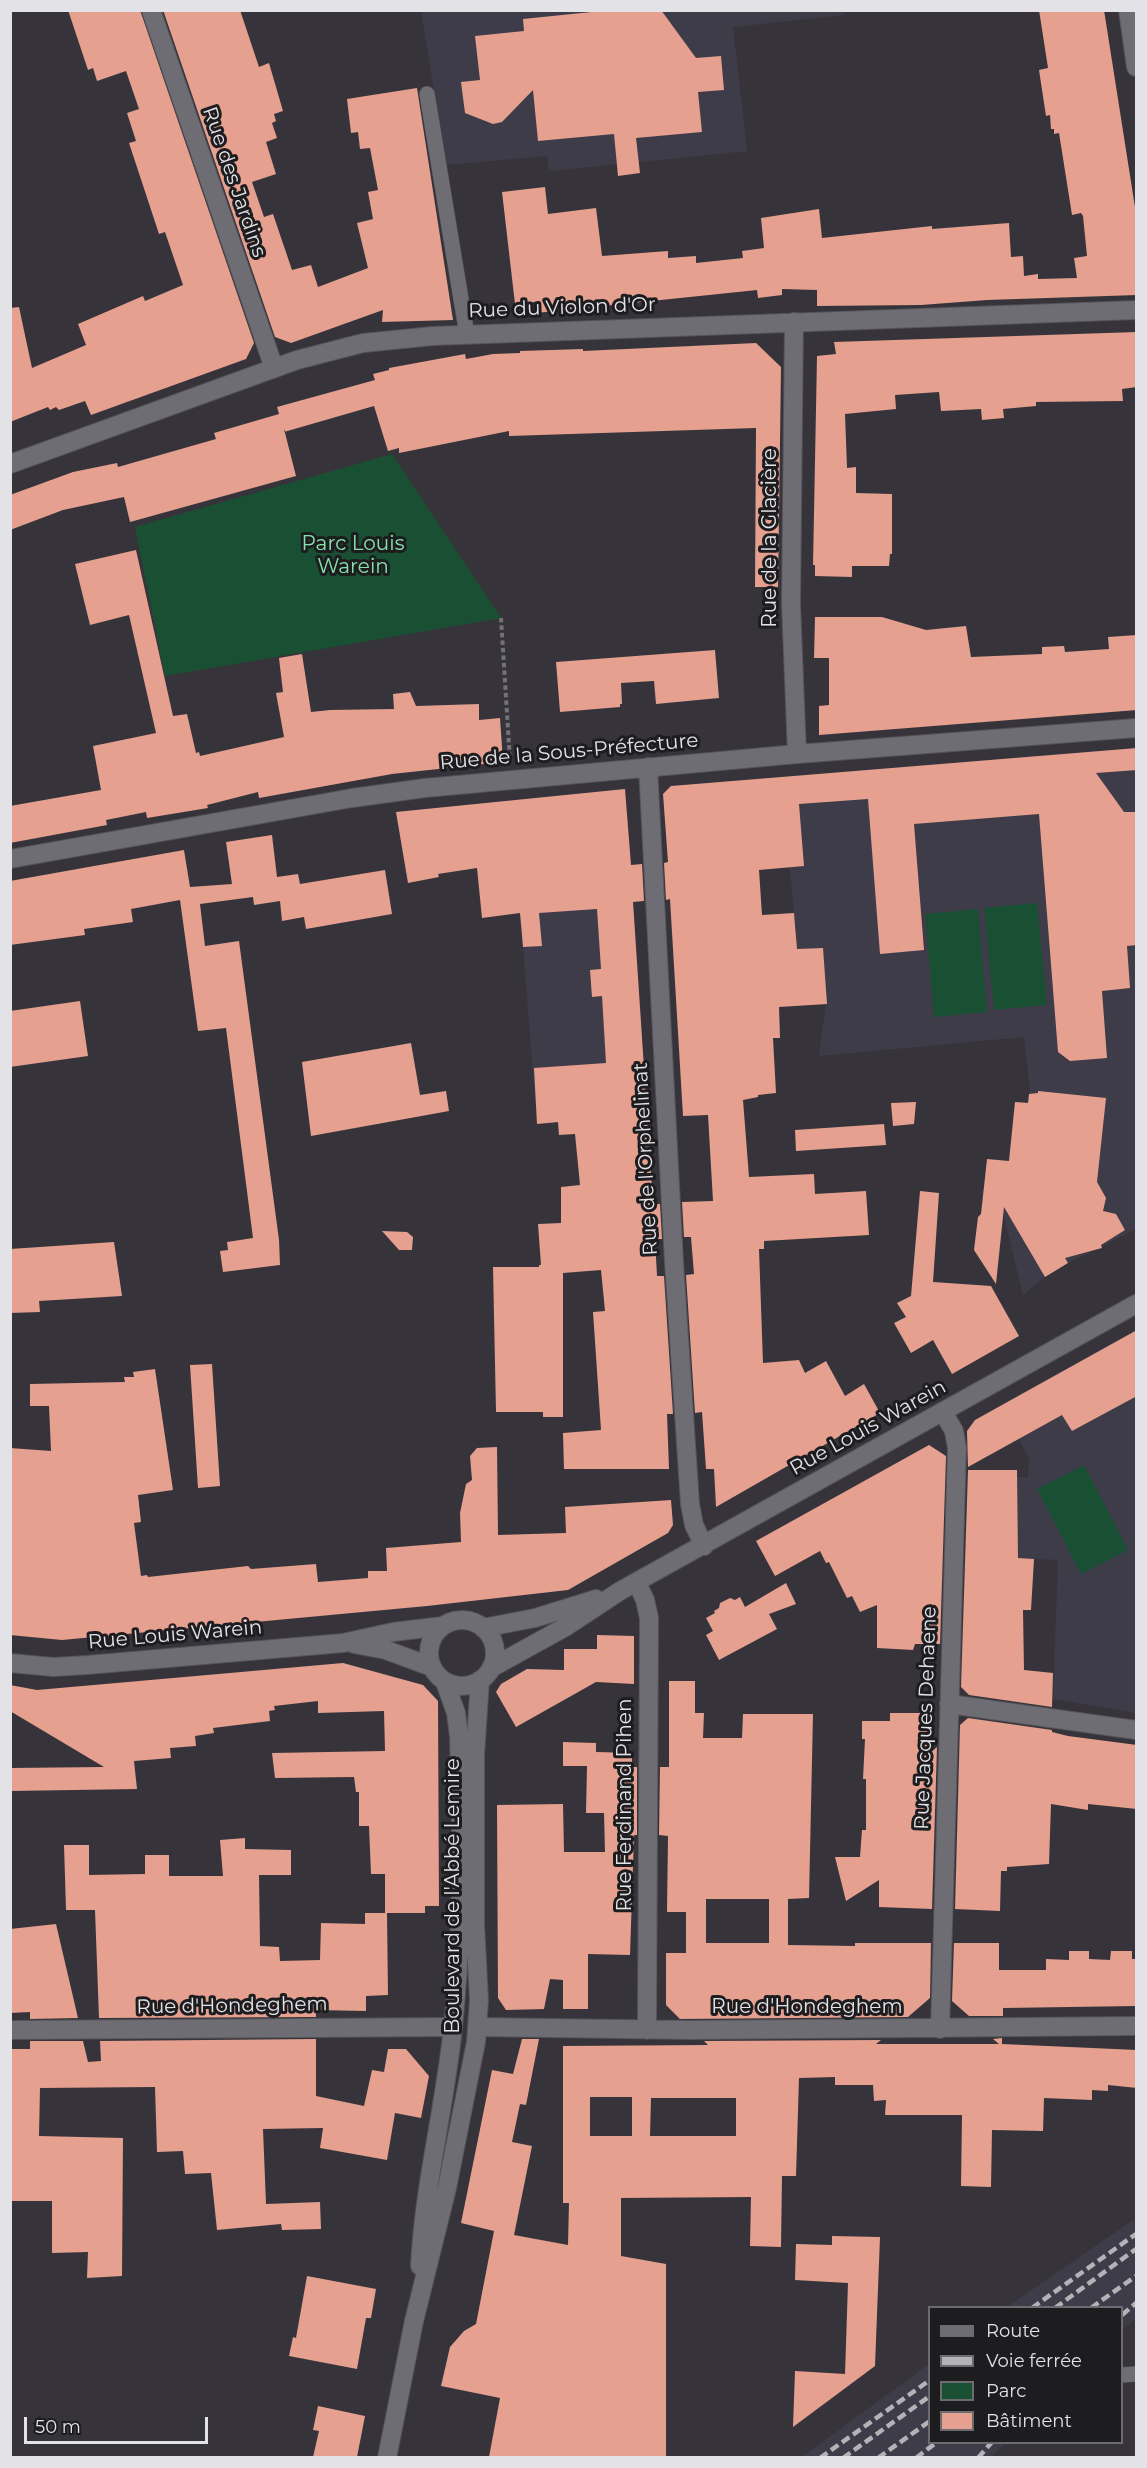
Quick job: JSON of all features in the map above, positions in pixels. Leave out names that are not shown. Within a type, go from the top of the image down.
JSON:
[{"type":"street","name":"Rue des Jardins","points":[[151,10],[274,368]]},
{"type":"street","points":[[1128,10],[1137,67]]},
{"type":"street","name":"Rue du Violon d'Or","points":[[10,464],[274,368],[363,344],[408,338],[467,335],[1137,310]]},
{"type":"street","name":"Rue de la Glacière","points":[[794,322],[791,604],[796,754]]},
{"type":"street","name":"Rue de la Sous-Préfecture","points":[[10,858],[352,798],[511,779],[1137,728]]},
{"type":"street","name":"Rue de l'Orphelinat","points":[[648,767],[674,1262],[690,1504],[693,1525],[704,1546]]},
{"type":"street","name":"Rue Louis Warein","points":[[486,1674],[620,1591],[1137,1304]]},
{"type":"street","name":"Rue Jacques Dehaene","points":[[940,2029],[957,1448],[954,1431],[943,1412]]},
{"type":"street","name":"Rue Ferdinand Pihen","points":[[637,1583],[645,1600],[649,1618],[647,2030]]},
{"type":"street","name":"Rue Louis Warein","points":[[483,1628],[535,1618],[620,1591]]},
{"type":"street","points":[[464,1620],[483,1628],[489,1634],[494,1647],[486,1674],[462,1686],[445,1682],[432,1667],[429,1647],[433,1637],[443,1626],[451,1622],[464,1620]]},
{"type":"street","name":"Rue Louis Warein","points":[[10,1663],[68,1667],[343,1643],[393,1632],[443,1626]]},
{"type":"street","name":"Rue Louis Warein","points":[[343,1643],[376,1647],[432,1667]]},
{"type":"street","name":"Boulevard de l'Abbé Lemire","points":[[387,2457],[414,2321],[447,2188],[470,2080],[478,2027],[474,1797],[476,1711],[486,1674]]},
{"type":"street","name":"Boulevard de l'Abbé Lemire","points":[[414,2321],[424,2203],[447,2075],[459,1945],[459,1746],[456,1713],[445,1682]]},
{"type":"street","points":[[949,1704],[1137,1730]]},
{"type":"street","name":"Rue d'Hondeghem","points":[[478,2027],[647,2030],[1137,2026]]},
{"type":"street","name":"Rue d'Hondeghem","points":[[10,2030],[453,2027]]},
{"type":"lane","points":[[427,94],[467,335]]},
{"type":"path","points":[[501,618],[511,779]]},
{"type":"shaded area","points":[[844,10],[844,15],[733,27],[747,151],[549,171],[547,156],[446,165],[421,11]]},
{"type":"shaded area","points":[[1136,748],[1136,1229],[1068,1263],[1045,1277],[1023,1295],[1003,1212],[1015,1102],[1028,1102],[1030,1090],[1024,1037],[819,1056],[826,1004],[779,1007],[780,1038],[768,1038],[727,939],[796,934],[782,777]]},
{"type":"shaded area","points":[[632,884],[647,1118],[537,1124],[520,909]]},
{"type":"shaded area","points":[[1136,1330],[1136,1713],[1053,1699],[1058,1560],[1018,1558],[1016,1477],[1028,1477],[1029,1458],[1001,1405]]},
{"type":"shaded area","points":[[1136,2218],[1136,2319],[1123,2329],[1123,2306],[1008,2306]]},
{"type":"shaded area","points":[[928,2365],[928,2444],[1004,2444],[991,2457],[802,2457]]},
{"type":"green space","name":"Parc Louis Warein","points":[[392,454],[501,618],[165,676],[135,527]]},
{"type":"green space","points":[[1037,903],[1047,1005],[994,1010],[984,908]]},
{"type":"green space","points":[[978,909],[987,1012],[934,1017],[925,914]]},
{"type":"green space","points":[[1084,1465],[1128,1550],[1081,1574],[1037,1489]]},
{"type":"building","points":[[68,10],[140,10],[254,343],[246,359],[91,415],[85,401],[59,410],[56,407],[50,410],[48,407],[10,422],[10,308],[19,307],[32,368],[86,345],[78,324],[143,296],[145,301],[183,285],[165,232],[159,234],[129,143],[136,141],[127,113],[139,109],[126,71],[97,81],[93,68],[88,70]]},
{"type":"building","points":[[163,10],[240,10],[259,67],[269,63],[283,111],[274,114],[276,121],[272,123],[277,138],[266,142],[276,174],[252,182],[264,217],[273,214],[292,270],[311,265],[318,287],[368,268],[357,223],[373,219],[368,192],[378,190],[370,148],[360,149],[358,132],[351,133],[347,99],[417,88],[453,320],[382,322],[383,310],[291,343],[275,337]]},
{"type":"building","points":[[611,10],[661,10],[696,58],[721,56],[724,90],[698,92],[702,132],[636,138],[640,173],[618,176],[614,134],[538,141],[533,90],[502,122],[493,124],[465,113],[461,82],[480,80],[475,36],[524,31],[523,19]]},
{"type":"building","points":[[1039,10],[1104,10],[1137,220],[1137,295],[987,300],[921,305],[817,306],[817,290],[782,289],[782,295],[758,298],[757,290],[536,313],[535,302],[515,304],[502,192],[545,187],[548,214],[596,208],[602,256],[668,251],[668,258],[696,256],[696,263],[743,258],[742,251],[764,248],[761,218],[819,209],[822,238],[932,226],[932,229],[1009,223],[1011,257],[1023,256],[1024,276],[1038,274],[1038,279],[1077,278],[1074,258],[1087,256],[1083,216],[1081,213],[1072,215],[1059,133],[1054,134],[1054,129],[1051,129],[1050,115],[1046,116],[1039,70],[1048,68]]},
{"type":"building","points":[[1137,332],[1137,387],[1122,389],[1123,401],[1036,402],[1036,406],[1003,409],[1004,418],[982,420],[981,409],[941,411],[939,392],[895,395],[896,409],[845,414],[847,468],[856,467],[856,493],[892,494],[892,554],[890,554],[889,566],[852,566],[852,577],[815,576],[815,565],[813,565],[817,356],[836,354],[834,342]]},
{"type":"building","points":[[756,343],[781,367],[778,587],[755,587],[756,428],[509,436],[509,431],[399,453],[399,448],[388,451],[374,406],[285,432],[296,476],[130,522],[124,497],[63,510],[10,530],[10,495],[73,472],[117,463],[118,467],[216,439],[214,433],[279,414],[277,407],[375,380],[373,374],[389,370],[389,368],[465,354],[466,359],[493,354],[520,353],[520,351],[583,349],[583,351]]},
{"type":"building","points":[[136,550],[173,716],[187,714],[196,753],[199,752],[200,756],[284,737],[276,693],[283,692],[279,658],[302,654],[311,712],[394,709],[393,694],[410,692],[416,706],[479,704],[479,720],[500,718],[503,762],[392,774],[259,798],[258,792],[207,805],[208,808],[147,818],[146,812],[106,820],[107,825],[10,843],[10,806],[101,790],[93,746],[156,733],[129,615],[90,625],[75,564]]},
{"type":"building","points":[[815,617],[882,617],[926,630],[966,626],[971,657],[1042,654],[1042,647],[1064,646],[1065,652],[1109,649],[1108,637],[1137,635],[1137,710],[819,735],[819,706],[829,705],[829,658],[814,658]]},
{"type":"building","points":[[715,650],[719,698],[656,704],[654,681],[621,683],[622,704],[620,707],[560,712],[556,662]]},
{"type":"building","points":[[1137,748],[1137,770],[1096,773],[1124,812],[1137,812],[1137,945],[1127,946],[1130,988],[1102,991],[1107,1058],[1070,1061],[1058,1052],[1039,814],[914,824],[924,950],[880,954],[868,799],[799,804],[804,866],[759,870],[762,915],[794,913],[797,949],[823,948],[827,1004],[779,1007],[780,1038],[773,1038],[776,1093],[743,1100],[749,1177],[814,1174],[815,1194],[866,1191],[869,1235],[764,1241],[764,1249],[759,1249],[763,1363],[799,1360],[805,1373],[826,1361],[845,1396],[864,1384],[880,1413],[716,1507],[714,1469],[706,1469],[702,1412],[695,1413],[686,1275],[694,1274],[691,1237],[684,1237],[682,1202],[713,1201],[708,1115],[683,1116],[670,899],[666,900],[664,863],[668,862],[663,794],[671,786]]},
{"type":"building","points":[[625,789],[631,865],[642,864],[644,901],[633,902],[653,1204],[660,1204],[662,1239],[655,1239],[657,1276],[664,1276],[673,1414],[667,1414],[669,1469],[564,1469],[563,1433],[601,1430],[593,1312],[605,1311],[601,1270],[563,1273],[563,1417],[543,1417],[543,1412],[496,1412],[493,1267],[539,1267],[541,1265],[538,1224],[561,1223],[561,1187],[580,1185],[575,1134],[559,1135],[558,1122],[537,1124],[534,1068],[606,1063],[602,996],[592,997],[590,970],[601,969],[597,909],[539,913],[542,946],[523,947],[520,913],[482,918],[477,868],[438,874],[439,877],[408,883],[396,812]]},
{"type":"building","points":[[272,835],[277,877],[298,874],[300,884],[385,870],[392,914],[306,929],[304,917],[282,921],[280,901],[254,905],[253,897],[200,904],[205,946],[239,941],[279,1240],[280,1265],[223,1272],[220,1251],[228,1250],[227,1242],[253,1238],[226,1028],[198,1031],[180,900],[131,909],[133,922],[84,929],[85,935],[10,945],[10,881],[184,850],[190,887],[232,884],[226,842]]},
{"type":"building","points":[[80,1001],[88,1056],[10,1067],[10,1011]]},
{"type":"building","points":[[411,1043],[420,1095],[446,1091],[449,1111],[311,1136],[302,1062]]},
{"type":"building","points":[[1038,1091],[1106,1098],[1097,1182],[1106,1198],[1103,1211],[1116,1214],[1125,1230],[1101,1245],[1102,1248],[1065,1258],[1068,1263],[1045,1277],[1004,1207],[996,1284],[974,1250],[978,1217],[981,1214],[987,1159],[1009,1161],[1015,1102],[1028,1103],[1029,1094],[1038,1093]]},
{"type":"building","points":[[916,1102],[914,1124],[893,1126],[891,1103]]},
{"type":"building","points":[[884,1124],[886,1145],[796,1151],[795,1130]]},
{"type":"building","points":[[920,1191],[939,1193],[933,1282],[991,1286],[1019,1336],[952,1374],[933,1340],[911,1353],[894,1323],[906,1317],[897,1303],[911,1296]]},
{"type":"building","points":[[382,1231],[407,1232],[413,1237],[412,1250],[399,1250]]},
{"type":"building","points":[[114,1242],[122,1296],[39,1301],[40,1312],[10,1313],[10,1249]]},
{"type":"building","points":[[1137,1330],[1137,1396],[1072,1431],[1062,1415],[968,1467],[967,1431],[975,1420]]},
{"type":"building","points":[[212,1364],[220,1486],[198,1488],[190,1365]]},
{"type":"building","points":[[155,1369],[173,1490],[138,1495],[141,1522],[134,1523],[141,1576],[248,1566],[251,1569],[316,1564],[318,1582],[368,1578],[368,1571],[387,1571],[386,1548],[461,1542],[460,1513],[466,1484],[472,1480],[470,1456],[477,1448],[497,1447],[498,1535],[566,1533],[565,1507],[671,1500],[673,1525],[668,1533],[568,1590],[427,1606],[62,1640],[10,1635],[10,1448],[51,1451],[49,1406],[30,1406],[30,1384],[125,1382],[124,1377],[134,1377],[133,1372]]},
{"type":"building","points":[[929,1445],[946,1456],[940,1644],[915,1644],[913,1650],[877,1648],[877,1605],[860,1612],[852,1596],[847,1598],[829,1562],[826,1563],[820,1551],[775,1576],[756,1541]]},
{"type":"building","points":[[968,1470],[1017,1470],[1018,1558],[1034,1559],[1031,1610],[1023,1610],[1024,1670],[1053,1673],[1052,1707],[969,1695],[961,1687]]},
{"type":"building","points":[[786,1583],[796,1604],[769,1614],[777,1629],[719,1660],[706,1635],[713,1631],[706,1618],[715,1613],[720,1603],[730,1598],[735,1600],[740,1597],[745,1607]]},
{"type":"building","points":[[597,1635],[634,1636],[634,1684],[596,1682],[516,1727],[496,1692],[501,1684],[527,1669],[564,1670],[564,1649],[597,1649]]},
{"type":"building","points":[[343,1663],[423,1685],[438,1701],[439,1906],[425,1906],[425,1913],[385,1913],[385,1874],[371,1874],[369,1826],[359,1826],[359,1792],[356,1792],[354,1777],[275,1778],[272,1753],[385,1751],[384,1711],[318,1713],[318,1701],[274,1706],[275,1710],[269,1711],[270,1721],[213,1728],[214,1733],[195,1736],[196,1746],[170,1748],[171,1758],[134,1761],[137,1789],[10,1791],[10,1768],[104,1767],[10,1711],[10,1685],[37,1690]]},
{"type":"building","points":[[669,1681],[695,1681],[695,1713],[704,1713],[703,1738],[742,1738],[743,1714],[813,1714],[809,1898],[788,1899],[788,1945],[855,1946],[855,1943],[931,1943],[930,1998],[908,2017],[680,2019],[666,2005],[666,1953],[686,1953],[686,1912],[667,1912],[668,1836],[659,1835],[660,1767],[669,1767]],"holes":[[[706,1899],[769,1899],[769,1943],[706,1943]]]},
{"type":"building","points":[[890,1713],[930,1713],[929,1754],[937,1747],[932,1909],[879,1907],[879,1880],[846,1901],[835,1857],[860,1857],[862,1830],[866,1830],[866,1779],[863,1779],[865,1739],[862,1739],[862,1721],[890,1721]]},
{"type":"building","points":[[968,1718],[1052,1730],[1052,1732],[1068,1736],[1137,1745],[1137,1809],[1088,1804],[1088,1810],[1051,1804],[1049,1864],[1007,1867],[1007,1871],[1001,1871],[1000,1911],[955,1909],[960,1725]]},
{"type":"building","points":[[563,1742],[596,1743],[596,1752],[632,1753],[632,1767],[637,1767],[637,1835],[634,1835],[630,1955],[588,1954],[588,2009],[563,2009],[563,1980],[550,1979],[544,2009],[506,2010],[498,1998],[497,1805],[563,1804],[564,1852],[605,1852],[604,1813],[586,1813],[587,1766],[563,1766]]},
{"type":"building","points":[[245,1838],[245,1849],[291,1850],[291,1875],[259,1875],[260,1946],[279,1947],[280,1961],[320,1960],[321,1923],[365,1924],[365,1913],[387,1913],[388,1995],[366,1996],[366,2011],[316,2010],[316,2017],[99,2018],[95,1910],[66,1910],[64,1845],[89,1845],[89,1875],[145,1874],[145,1855],[169,1855],[169,1876],[223,1876],[220,1840]]},
{"type":"building","points":[[56,1924],[78,2018],[30,2019],[30,2012],[10,2013],[10,1929]]},
{"type":"building","points":[[954,1943],[999,1943],[999,1970],[1046,1970],[1046,1959],[1069,1960],[1069,1951],[1089,1951],[1089,1959],[1110,1960],[1111,1951],[1132,1951],[1132,1959],[1137,1959],[1137,2006],[1003,2008],[1003,2016],[969,2016],[952,2001]]},
{"type":"building","points":[[1002,2038],[1002,2044],[1137,2050],[1137,2088],[1108,2085],[1108,2091],[1092,2090],[1092,2100],[1044,2098],[1043,2131],[992,2130],[991,2187],[961,2186],[962,2115],[885,2115],[886,2100],[874,2101],[873,2085],[835,2085],[835,2077],[799,2078],[796,2176],[782,2176],[781,2247],[750,2246],[751,2197],[621,2198],[621,2256],[666,2264],[666,2457],[489,2457],[500,2398],[441,2386],[450,2347],[464,2331],[476,2324],[494,2231],[461,2223],[492,2070],[513,2074],[522,2039],[539,2039],[526,2105],[520,2104],[512,2142],[532,2146],[514,2235],[568,2245],[569,2203],[563,2203],[563,2046],[708,2045],[704,2041],[881,2040],[876,2044],[999,2044],[993,2039]],"holes":[[[590,2097],[632,2097],[632,2136],[590,2136]],[[651,2098],[736,2098],[736,2136],[650,2136]]]},
{"type":"building","points":[[316,2039],[316,2096],[364,2106],[372,2070],[384,2072],[388,2049],[406,2049],[429,2076],[421,2118],[395,2113],[387,2160],[320,2148],[323,2128],[263,2129],[266,2204],[320,2202],[321,2229],[282,2230],[281,2224],[217,2230],[211,2173],[185,2174],[183,2151],[157,2152],[155,2087],[40,2088],[39,2136],[123,2138],[122,2276],[87,2278],[88,2252],[52,2253],[52,2201],[10,2201],[10,2049],[30,2049],[30,2041],[83,2041],[88,2062],[101,2061],[100,2041]]},
{"type":"building","points":[[832,2236],[880,2237],[875,2366],[793,2427],[795,2371],[845,2374],[848,2283],[795,2280],[796,2244],[832,2245]]},
{"type":"building","points":[[307,2276],[376,2289],[371,2318],[366,2318],[357,2369],[289,2356],[293,2337],[296,2338]]},
{"type":"building","points":[[318,2406],[365,2416],[357,2457],[313,2457],[319,2431],[313,2430]]},
{"type":"railway","points":[[1035,2306],[1136,2234]]},
{"type":"railway","points":[[1058,2306],[1136,2249]]},
{"type":"railway","points":[[1094,2306],[1136,2276]]},
{"type":"railway","points":[[1123,2314],[1136,2303]]},
{"type":"railway","points":[[820,2458],[928,2381]]},
{"type":"railway","points":[[843,2458],[928,2397]]},
{"type":"railway","points":[[878,2458],[928,2422]]},
{"type":"railway","points":[[916,2458],[934,2444]]},
{"type":"railway","points":[[978,2458],[990,2444]]}]
